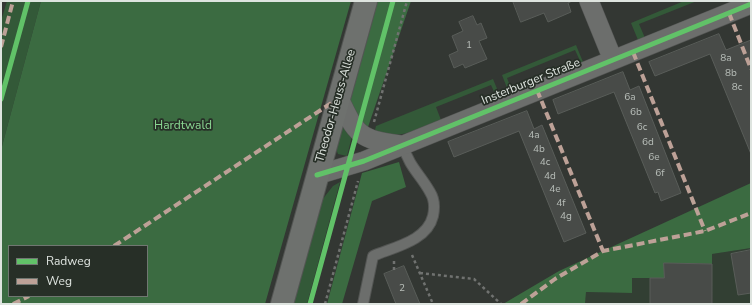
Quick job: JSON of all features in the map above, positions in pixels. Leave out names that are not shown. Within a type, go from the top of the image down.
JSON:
[{"type":"main road","name":"Theodor-Heuss-Allee","points":[[282,304],[366,1]]},
{"type":"street","points":[[589,1],[613,60]]},
{"type":"street","name":"Insterburger Straße","points":[[317,175],[364,161],[751,4]]},
{"type":"street","name":"Insterburger Straße","points":[[339,98],[352,124],[361,135],[378,142],[403,145]]},
{"type":"lane","points":[[363,304],[373,256],[421,236],[431,222],[434,202],[430,192],[407,159],[403,145]]},
{"type":"path","points":[[369,139],[407,1]]},
{"type":"path","points":[[324,304],[364,161]]},
{"type":"path","points":[[407,242],[433,304]]},
{"type":"path","points":[[420,273],[474,279],[501,304]]},
{"type":"shaded area","points":[[751,248],[751,304],[713,304],[712,286],[712,304],[585,304],[586,292],[632,293],[632,278],[664,278],[664,263],[712,264],[712,254]]},
{"type":"green space","points":[[7,1],[41,1],[1,150],[1,21]]},
{"type":"green space","name":"Hardtwald","points":[[41,1],[351,1],[265,304],[1,304],[1,150]]},
{"type":"green space","points":[[375,1],[411,1],[367,130],[349,102]]},
{"type":"green space","points":[[684,1],[697,1],[639,24],[645,38],[638,40],[631,23]]},
{"type":"green space","points":[[576,45],[583,62],[581,63],[575,50],[507,78],[512,91],[509,93],[502,75]]},
{"type":"green space","points":[[493,79],[500,96],[497,98],[491,85],[436,107],[441,120],[408,133],[393,135],[374,134],[376,126]]},
{"type":"green space","points":[[342,123],[352,136],[347,156],[338,154],[336,149]]},
{"type":"green space","points":[[399,162],[406,187],[372,201],[342,304],[327,304],[362,173]]},
{"type":"green space","points":[[340,182],[307,304],[292,304],[322,200],[333,186]]},
{"type":"green space","points":[[751,183],[751,248],[712,254],[712,264],[664,263],[664,278],[632,278],[632,293],[586,292],[585,304],[503,304],[559,271]]},
{"type":"building","points":[[513,1],[572,1],[568,3],[571,12],[548,22],[544,13],[521,22]]},
{"type":"building","points":[[473,16],[477,25],[481,23],[487,38],[479,41],[487,59],[465,68],[463,64],[454,68],[449,55],[458,51],[452,36],[463,31],[459,22]]},
{"type":"building","points":[[719,34],[726,50],[751,40],[751,154],[710,54],[655,76],[649,62]]},
{"type":"building","points":[[623,72],[630,90],[639,86],[681,193],[661,201],[658,192],[655,193],[614,92],[558,114],[553,100]]},
{"type":"building","points":[[527,111],[534,129],[542,125],[586,233],[564,242],[519,131],[454,157],[448,142]]},
{"type":"building","points":[[751,250],[751,293],[738,295],[731,254]]},
{"type":"building","points":[[664,263],[712,264],[712,304],[650,304],[650,278],[664,278]]},
{"type":"building","points":[[404,266],[420,304],[396,304],[384,274]]},
{"type":"marked path","points":[[1,47],[13,1]]},
{"type":"marked path","points":[[729,13],[751,69]]},
{"type":"marked path","points":[[633,52],[705,231]]},
{"type":"marked path","points":[[537,90],[603,251]]},
{"type":"marked path","points":[[116,245],[339,98]]},
{"type":"marked path","points":[[521,304],[555,279],[603,251],[705,231],[751,213]]},
{"type":"marked path","points":[[13,304],[27,297]]},
{"type":"cycle path","points":[[1,99],[28,1]]},
{"type":"cycle path","points":[[310,304],[393,1]]},
{"type":"cycle path","points":[[317,175],[364,161],[751,4]]}]
